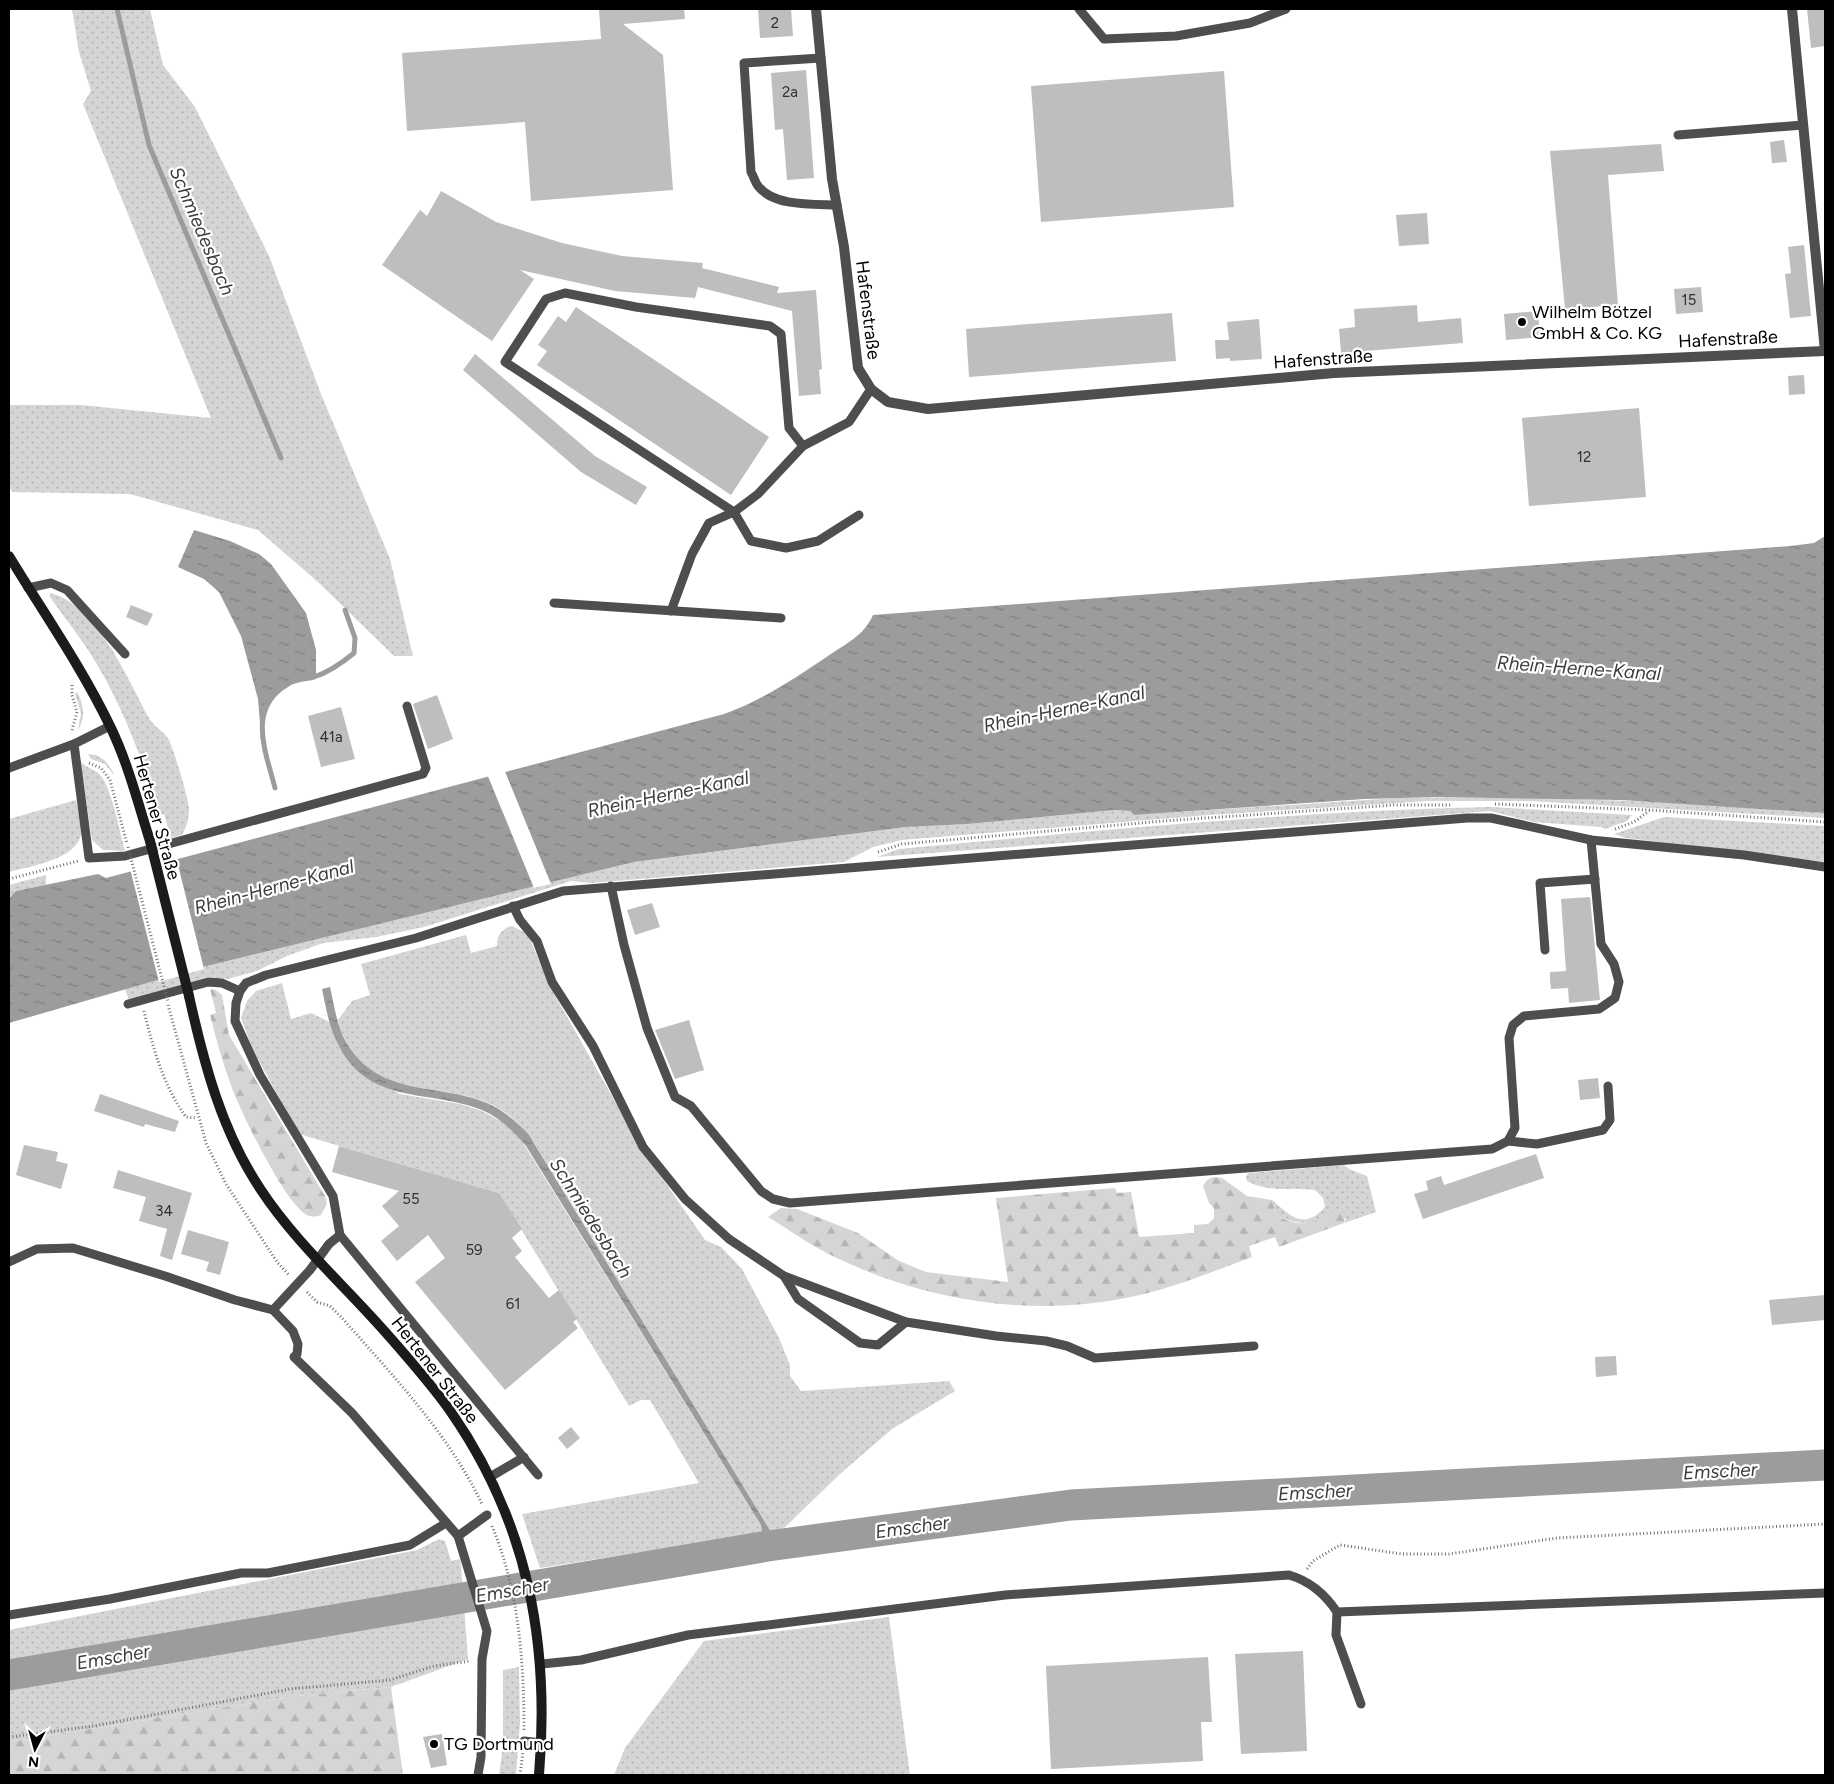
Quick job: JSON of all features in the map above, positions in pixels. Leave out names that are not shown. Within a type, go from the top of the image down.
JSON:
[{"type":"main road","name":"Hertener Straße","points":[[9,556],[73,656],[110,726],[124,759],[150,841],[209,1081],[244,1162],[284,1222],[386,1333],[450,1411],[490,1477],[507,1516],[517,1544],[536,1622],[542,1664],[542,1743],[539,1775]]},
{"type":"street","name":"Hafenstraße","points":[[816,9],[832,179],[844,246],[858,368],[871,389],[888,402],[928,409],[1334,373],[1825,351],[1792,9]]},
{"type":"lane","points":[[1079,9],[1104,39],[1176,36],[1250,23],[1286,9]]},
{"type":"lane","points":[[821,58],[744,63],[751,172],[759,187],[771,196],[789,202],[837,205]]},
{"type":"lane","points":[[1678,135],[1803,125]]},
{"type":"lane","points":[[803,446],[789,428],[781,334],[770,326],[636,307],[565,292],[546,299],[505,362],[734,512],[751,541],[786,548],[818,541],[859,515]]},
{"type":"lane","points":[[671,611],[692,554],[709,523],[734,512],[758,494],[803,446],[849,422],[871,389]]},
{"type":"lane","points":[[28,588],[51,583],[67,590],[125,654]]},
{"type":"lane","points":[[554,603],[781,618]]},
{"type":"lane","points":[[74,744],[89,858],[125,856],[423,774],[426,768],[407,706]]},
{"type":"lane","points":[[9,768],[74,744],[110,726]]},
{"type":"lane","points":[[128,1004],[208,982],[222,983],[240,991],[246,983],[266,975],[416,938],[563,891],[611,886],[1467,818],[1491,818],[1591,840],[1825,867]]},
{"type":"lane","points":[[1508,1141],[1515,1128],[1509,1038],[1513,1025],[1524,1016],[1599,1009],[1615,998],[1619,982],[1614,964],[1601,944],[1591,840]]},
{"type":"lane","points":[[1545,950],[1540,883],[1595,880]]},
{"type":"lane","points":[[611,886],[624,945],[647,1028],[675,1096],[691,1106],[761,1190],[773,1199],[790,1203],[1463,1151],[1492,1148],[1508,1141],[1537,1144],[1603,1130],[1610,1120],[1608,1086]]},
{"type":"lane","points":[[513,906],[520,920],[537,941],[552,982],[593,1046],[643,1147],[685,1199],[729,1239],[784,1276],[906,1322],[996,1336],[1046,1341],[1067,1346],[1095,1358],[1254,1346]]},
{"type":"lane","name":"Hertener Straße","points":[[240,991],[236,1003],[235,1021],[260,1075],[333,1196],[340,1235],[538,1475]]},
{"type":"lane","points":[[273,1310],[340,1235]]},
{"type":"lane","points":[[9,1262],[37,1249],[73,1248],[235,1300],[273,1310],[293,1331],[298,1344],[297,1354],[294,1357],[352,1413],[458,1536],[487,1630],[482,1660],[481,1757],[478,1775]]},
{"type":"lane","points":[[784,1276],[798,1299],[860,1343],[878,1345],[906,1322]]},
{"type":"lane","points":[[490,1477],[524,1457]]},
{"type":"lane","points":[[458,1536],[487,1515]]},
{"type":"lane","points":[[9,1615],[110,1599],[241,1573],[268,1573],[410,1545],[446,1522]]},
{"type":"lane","points":[[542,1664],[582,1660],[688,1635],[1005,1595],[1289,1574],[1300,1578],[1327,1596],[1338,1612],[1336,1635],[1361,1704]]},
{"type":"lane","points":[[1338,1612],[1825,1593]]},
{"type":"lane","points":[[524,1741],[542,1743]]},
{"type":"path","points":[[72,695],[76,712],[72,730],[74,744]]},
{"type":"path","name":"Hertener Straße","points":[[74,744],[88,762],[100,768],[110,780],[198,1118],[206,1143],[226,1184],[277,1262],[317,1302],[330,1306],[342,1318],[418,1404],[454,1453],[487,1515],[500,1547],[519,1625],[523,1662],[524,1741],[520,1775]]},
{"type":"path","points":[[1604,841],[1609,831],[1634,822],[1649,810]]},
{"type":"path","points":[[9,879],[89,858]]},
{"type":"path","points":[[141,1001],[154,1052],[176,1103],[186,1117],[198,1118]]},
{"type":"path","points":[[1300,1578],[1313,1561],[1340,1545],[1402,1554],[1449,1554],[1557,1538],[1825,1524]]},
{"type":"path","points":[[9,1737],[94,1726],[290,1689],[390,1680],[434,1666],[482,1660]]},
{"type":"green space","points":[[72,9],[150,9],[163,65],[195,107],[269,256],[321,394],[390,559],[413,656],[394,656],[319,583],[258,530],[130,494],[12,492],[9,486],[9,405],[81,405],[211,418],[83,104],[91,91],[79,52]]},
{"type":"green space","points":[[50,593],[67,600],[96,627],[121,665],[149,718],[169,740],[181,775],[189,810],[188,820],[182,835],[171,838],[164,814],[160,815],[138,752],[112,692],[85,646],[50,597]]},
{"type":"green space","points":[[77,692],[83,711],[81,725],[78,730],[81,713],[75,694]]},
{"type":"green space","points":[[88,754],[93,754],[104,760],[114,775],[105,764],[91,759]]},
{"type":"green space","points":[[82,763],[99,774],[109,791],[125,851],[103,850],[92,840],[81,767]]},
{"type":"green space","points":[[1398,798],[1505,798],[1665,802],[1825,813],[1825,818],[1531,801],[1429,801],[1209,815],[902,840],[873,847],[844,862],[591,883],[571,881],[424,927],[376,937],[323,943],[287,956],[257,971],[228,979],[207,977],[129,1000],[125,989],[199,968],[634,862],[906,827],[968,824],[1114,810],[1130,811],[1134,815]]},
{"type":"green space","points":[[76,800],[81,834],[78,843],[62,856],[51,861],[9,872],[9,819]]},
{"type":"green space","points":[[1490,807],[1632,815],[1627,821],[1605,829],[1601,827],[1534,822],[1490,811],[877,857],[899,849],[1194,823],[1416,809]]},
{"type":"green space","points":[[1664,817],[1825,826],[1825,862],[1626,838],[1614,834]]},
{"type":"green space","points":[[46,875],[46,885],[16,891],[9,899],[9,885]]},
{"type":"green space","points":[[512,926],[524,932],[530,939],[549,985],[642,1149],[705,1240],[721,1247],[742,1269],[779,1338],[790,1365],[790,1376],[801,1391],[949,1381],[955,1391],[892,1429],[840,1474],[781,1531],[771,1532],[536,1146],[521,1127],[503,1111],[488,1103],[470,1097],[395,1082],[378,1074],[363,1064],[350,1048],[343,1035],[338,1020],[352,1001],[370,995],[361,964],[466,935],[471,953],[497,946],[500,933]]},
{"type":"green space","points":[[282,983],[291,1019],[311,1013],[330,1022],[339,1046],[347,1058],[400,1094],[460,1104],[482,1111],[506,1124],[520,1138],[761,1525],[762,1533],[540,1568],[522,1514],[699,1483],[650,1400],[641,1400],[629,1406],[499,1193],[299,1134],[253,1050],[241,1018],[247,1001],[256,991]]},
{"type":"green space","points":[[210,989],[216,990],[222,995],[229,1035],[325,1196],[327,1204],[321,1215],[307,1215],[287,1194],[244,1116],[232,1088],[210,1015],[216,1013]]},
{"type":"green space","points":[[1344,1165],[1367,1176],[1376,1212],[1344,1223],[1346,1218],[1302,1223],[1276,1215],[1272,1200],[1291,1216],[1304,1220],[1317,1214],[1325,1207],[1323,1198],[1315,1190],[1272,1188],[1255,1185],[1247,1181],[1246,1176],[1249,1173]]},
{"type":"green space","points":[[1213,1177],[1222,1178],[1247,1196],[1272,1200],[1276,1215],[1293,1222],[1307,1223],[1320,1219],[1336,1210],[1345,1212],[1344,1223],[1279,1247],[1275,1237],[1249,1246],[1252,1257],[1142,1295],[1089,1304],[1052,1306],[1015,1305],[979,1301],[942,1295],[906,1285],[871,1273],[828,1254],[768,1217],[781,1208],[797,1209],[858,1233],[899,1261],[926,1272],[1008,1282],[996,1198],[1115,1188],[1117,1193],[1131,1192],[1139,1237],[1194,1233],[1194,1225],[1208,1224],[1214,1218],[1214,1208],[1209,1203],[1203,1186],[1207,1180]]},
{"type":"green space","points":[[439,1539],[445,1541],[451,1561],[460,1559],[468,1659],[391,1687],[297,1696],[9,1742],[9,1630],[417,1550]]},
{"type":"green space","points":[[889,1617],[910,1775],[614,1775],[625,1748],[704,1641]]},
{"type":"green space","points":[[519,1667],[520,1723],[516,1775],[499,1775],[503,1747],[503,1670]]},
{"type":"green space","points":[[391,1687],[403,1775],[9,1775],[9,1742],[297,1696]]},
{"type":"water","points":[[194,530],[230,541],[259,554],[271,564],[306,613],[316,650],[316,676],[292,684],[275,694],[266,710],[261,735],[258,699],[241,636],[219,592],[204,579],[178,567]]},
{"type":"water","name":"Rhein-Herne-Kanal","points":[[1825,536],[1825,813],[1621,800],[1436,797],[1364,799],[1134,815],[1130,811],[1114,810],[968,824],[906,827],[634,862],[199,968],[9,1023],[9,899],[16,891],[98,874],[106,878],[724,714],[778,688],[847,643],[865,629],[873,615],[1790,546],[1814,543]]},
{"type":"water","points":[[330,987],[338,1022],[346,1042],[359,1060],[375,1072],[410,1086],[448,1092],[487,1103],[499,1109],[529,1135],[771,1532],[762,1533],[761,1525],[526,1146],[506,1125],[482,1110],[383,1087],[366,1078],[351,1064],[332,1031],[322,989]]},
{"type":"pier","points":[[504,769],[551,884],[534,888],[487,774]]},
{"type":"pier","points":[[176,857],[204,969],[159,982],[130,869]]},
{"type":"building","points":[[599,9],[684,9],[685,19],[623,24],[663,55],[673,190],[531,201],[525,122],[407,131],[402,53],[601,39]]},
{"type":"building","points":[[758,9],[791,9],[793,36],[760,38]]},
{"type":"building","points":[[1807,9],[1825,9],[1825,46],[1811,48]]},
{"type":"building","points":[[806,70],[814,178],[787,180],[783,129],[775,130],[771,73]]},
{"type":"building","points":[[1224,71],[1234,207],[1041,222],[1031,86]]},
{"type":"building","points":[[1784,140],[1787,162],[1772,163],[1770,142]]},
{"type":"building","points":[[1661,144],[1664,171],[1608,175],[1618,305],[1565,309],[1550,151]]},
{"type":"building","points":[[441,191],[496,222],[562,243],[622,256],[703,263],[702,268],[779,287],[777,293],[816,290],[822,369],[819,370],[821,394],[799,396],[792,311],[698,287],[695,298],[615,291],[520,270],[534,279],[492,341],[382,265],[420,210],[427,216]]},
{"type":"building","points":[[1427,213],[1429,244],[1399,246],[1396,215]]},
{"type":"building","points":[[1804,245],[1811,316],[1790,318],[1785,274],[1791,273],[1788,247]]},
{"type":"building","points":[[1701,287],[1703,312],[1676,314],[1674,289]]},
{"type":"building","points":[[1417,305],[1418,322],[1461,318],[1463,343],[1341,353],[1339,329],[1355,327],[1354,309]]},
{"type":"building","points":[[576,307],[769,437],[731,495],[537,365],[547,351],[538,345],[558,316],[566,322]]},
{"type":"building","name":"Wilhelm Bötzel GmbH & Co. KG","points":[[1538,311],[1540,337],[1506,340],[1504,314]]},
{"type":"building","points":[[1172,313],[1176,361],[969,377],[966,329]]},
{"type":"building","points":[[1259,319],[1262,359],[1230,361],[1230,358],[1216,359],[1215,340],[1229,340],[1227,322]]},
{"type":"building","points":[[475,354],[595,456],[647,487],[636,505],[581,472],[463,370]]},
{"type":"building","points":[[1804,375],[1805,394],[1789,395],[1788,376]]},
{"type":"building","points":[[1639,408],[1646,497],[1529,506],[1522,418]]},
{"type":"building","points":[[131,605],[153,614],[147,626],[126,617]]},
{"type":"building","points":[[437,695],[453,739],[428,749],[413,704]]},
{"type":"building","points":[[341,707],[355,759],[321,767],[308,716]]},
{"type":"building","points":[[1590,897],[1600,1000],[1569,1003],[1568,988],[1551,989],[1550,981],[1550,972],[1566,971],[1561,899]]},
{"type":"building","points":[[652,903],[660,927],[635,935],[627,910]]},
{"type":"building","points":[[689,1020],[704,1070],[675,1079],[655,1030]]},
{"type":"building","points":[[1598,1078],[1600,1098],[1580,1100],[1578,1080]]},
{"type":"building","points":[[100,1094],[179,1121],[175,1132],[145,1124],[144,1127],[94,1111]]},
{"type":"building","points":[[24,1145],[58,1152],[56,1161],[68,1164],[61,1189],[16,1175]]},
{"type":"building","points":[[339,1146],[499,1193],[522,1229],[512,1238],[522,1251],[515,1257],[549,1298],[559,1290],[577,1319],[573,1322],[578,1328],[505,1390],[415,1282],[445,1258],[428,1235],[397,1261],[381,1241],[399,1226],[382,1206],[399,1191],[332,1172]]},
{"type":"building","points":[[1536,1154],[1544,1178],[1423,1219],[1414,1194],[1428,1190],[1426,1181],[1441,1176],[1444,1185]]},
{"type":"building","points":[[118,1170],[192,1193],[172,1260],[160,1256],[167,1229],[139,1221],[146,1197],[113,1188]]},
{"type":"building","points":[[188,1230],[229,1242],[220,1275],[206,1271],[209,1262],[181,1254]]},
{"type":"building","points":[[1825,1295],[1825,1320],[1772,1325],[1769,1300]]},
{"type":"building","points":[[1616,1356],[1617,1375],[1596,1377],[1595,1357]]},
{"type":"building","points":[[571,1427],[580,1438],[567,1449],[558,1438]]},
{"type":"building","points":[[1303,1651],[1307,1751],[1241,1754],[1235,1654]]},
{"type":"building","points":[[1208,1657],[1212,1722],[1201,1722],[1203,1761],[1051,1769],[1046,1666]]},
{"type":"building","points":[[442,1734],[447,1765],[431,1768],[423,1737]]},
{"type":"waterway","name":"Schmiedesbach","points":[[117,9],[149,145],[281,458]]},
{"type":"waterway","name":"Schmiedesbach","points":[[275,788],[267,760],[262,731],[267,705],[275,694],[288,684],[325,673],[354,653],[355,638],[345,610]]},
{"type":"waterway","name":"Emscher","points":[[9,1675],[768,1546],[1071,1505],[1825,1465]]},
{"type":"waterway","name":"Schmiedesbach","points":[[765,1528],[768,1546]]},
{"type":"place","name":"Wilhelm Bötzel GmbH & Co. KG","points":[[1522,322]]},
{"type":"place","name":"TG Dortmund","points":[[434,1744]]}]
